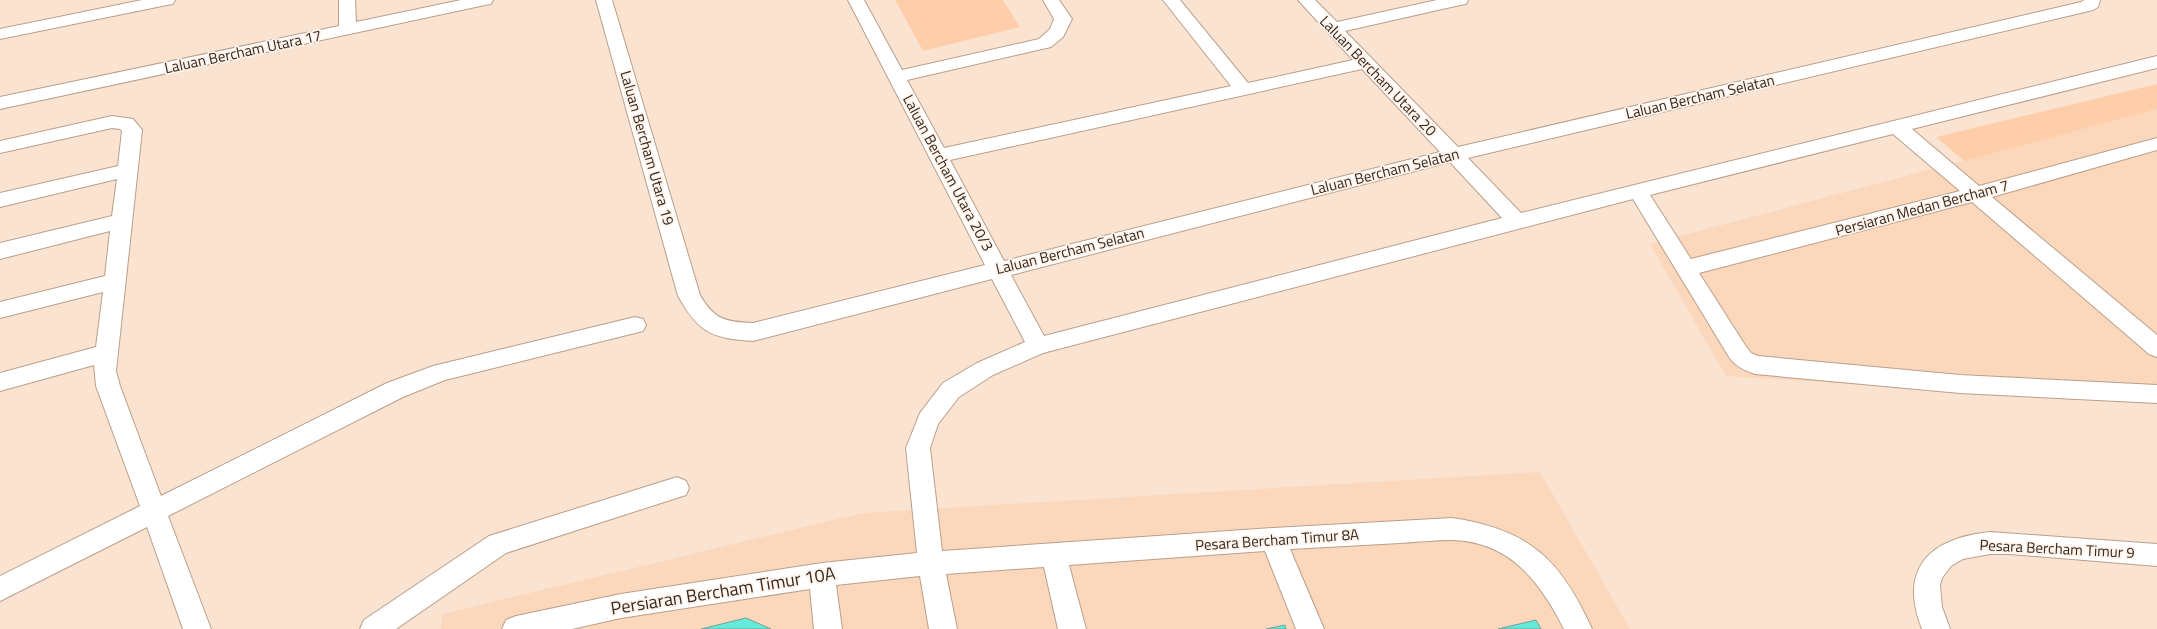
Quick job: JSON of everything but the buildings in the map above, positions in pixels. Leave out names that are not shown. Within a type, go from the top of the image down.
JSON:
[{"type":"street","points":[[0,34],[167,0]]},
{"type":"street","points":[[347,0],[348,29]]},
{"type":"street","name":"Laluan Bercham Utara 17","points":[[0,103],[485,0]]},
{"type":"street","name":"Laluan Bercham Utara 19","points":[[604,0],[689,296]]},
{"type":"street","name":"Laluan Bercham Utara 20/3","points":[[856,0],[999,268],[1038,346]]},
{"type":"street","points":[[897,77],[1045,43],[1055,36],[1061,28],[1062,19],[1051,0]]},
{"type":"street","points":[[1172,0],[1244,90]]},
{"type":"street","name":"Laluan Bercham Utara 20","points":[[1306,0],[1517,221]]},
{"type":"street","points":[[1333,28],[1460,0]]},
{"type":"street","name":"Laluan Bercham Selatan","points":[[689,296],[699,315],[712,325],[730,331],[753,332],[999,268],[1453,154],[2087,6],[2092,3],[2092,0]]},
{"type":"street","points":[[943,629],[931,563],[918,448],[928,420],[951,390],[985,369],[1038,346],[1517,221],[1898,128],[2157,62]]},
{"type":"street","points":[[939,156],[1366,63]]},
{"type":"street","points":[[0,147],[112,122],[126,123],[132,130],[106,371],[108,386],[197,629]]},
{"type":"street","points":[[1898,128],[1976,194],[2147,329],[2157,348]]},
{"type":"street","name":"Persiaran Medan Bercham 7","points":[[1687,268],[1976,194],[2157,144]]},
{"type":"street","points":[[0,200],[128,170]]},
{"type":"street","points":[[1638,191],[1737,351],[1743,359],[1755,365],[1960,384],[2157,394]]},
{"type":"street","points":[[0,251],[123,221]]},
{"type":"street","points":[[0,310],[116,281]]},
{"type":"street","points":[[0,589],[153,510],[395,390],[449,370],[635,325]]},
{"type":"street","points":[[0,382],[107,353]]},
{"type":"street","points":[[374,629],[498,544],[677,488]]},
{"type":"street","name":"Pesara Bercham Timur 8A","points":[[931,563],[1273,539],[1452,530],[1478,532],[1502,540],[1526,555],[1549,577],[1578,629]]},
{"type":"street","points":[[1273,539],[1310,629]]},
{"type":"street","name":"Pesara Bercham Timur 9","points":[[1936,629],[1928,611],[1928,579],[1935,565],[1948,553],[1966,545],[1985,543],[2016,544],[2157,555]]},
{"type":"street","points":[[1054,555],[1072,629]]},
{"type":"street","name":"Persiaran Bercham Timur 10A","points":[[516,629],[621,606],[822,575],[931,563]]},
{"type":"street","points":[[822,575],[828,629]]},
{"type":"shaded area","points":[[895,0],[1003,0],[1020,27],[923,51]]},
{"type":"shaded area","points":[[2157,84],[2157,109],[1964,161],[1936,137]]},
{"type":"shaded area","points":[[2157,109],[2157,403],[1726,376],[1650,244]]},
{"type":"shaded area","points":[[1540,472],[1630,629],[441,629],[442,614],[863,513]]}]
